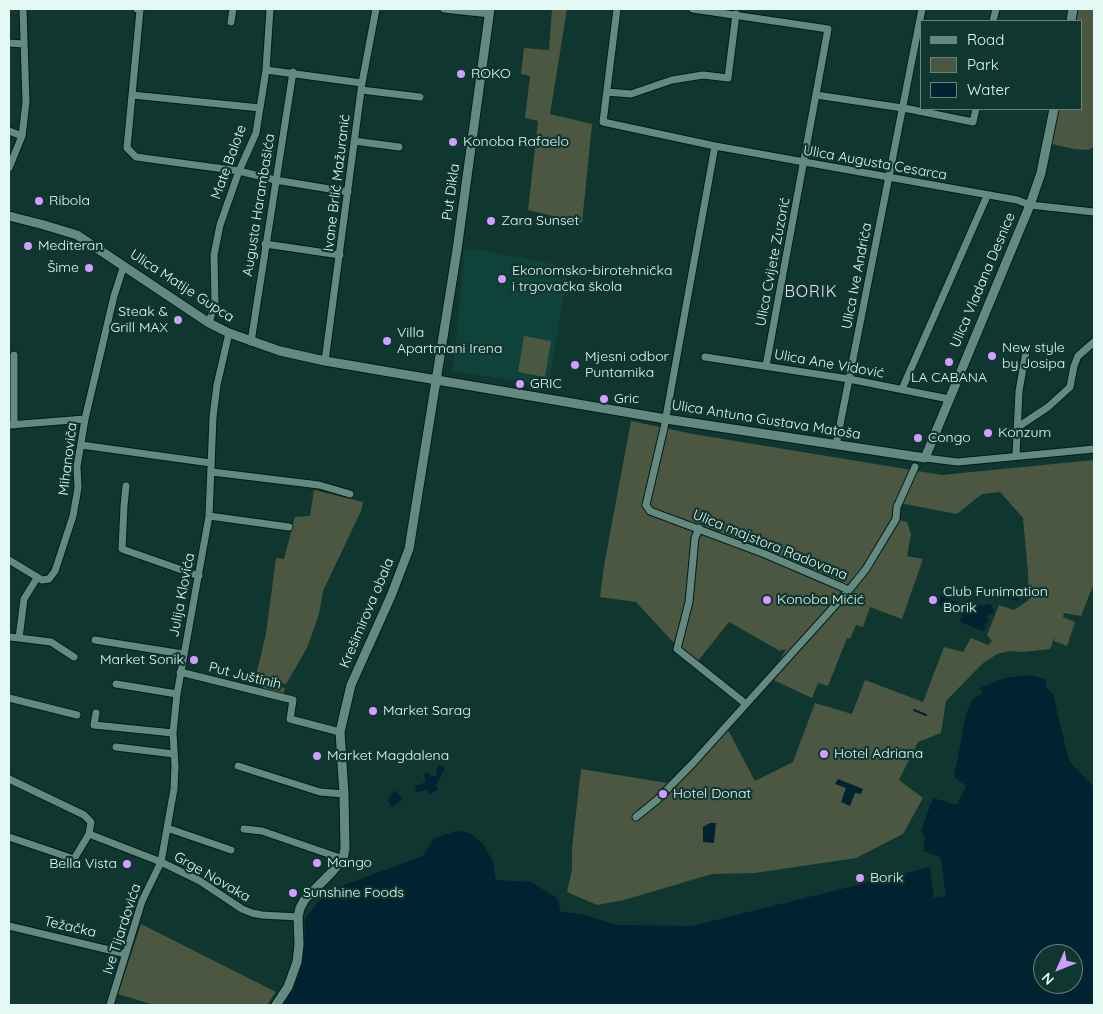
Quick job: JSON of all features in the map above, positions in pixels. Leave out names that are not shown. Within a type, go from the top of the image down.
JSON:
[{"type":"street","points":[[9,168],[22,136],[26,102],[22,9]]},
{"type":"street","points":[[137,9],[140,10],[127,148],[136,156],[239,171],[275,180],[348,192]]},
{"type":"street","points":[[232,22],[233,9]]},
{"type":"street","name":"Mate Balote","points":[[209,323],[215,302],[214,255],[220,225],[239,171],[256,133],[266,70],[270,9]]},
{"type":"street","name":"Ivane Brlić Mažuranić","points":[[325,361],[361,86],[376,9]]},
{"type":"street","points":[[444,9],[490,11]]},
{"type":"street","points":[[617,9],[607,92],[631,94],[672,80],[703,75],[728,78],[736,14],[693,9]]},
{"type":"street","name":"Put Dikla","points":[[436,379],[457,250],[490,11]]},
{"type":"street","name":"Ulica Cvijete Zuzorić","points":[[736,14],[828,29],[766,366]]},
{"type":"street","name":"Ulica Ive Andrića","points":[[836,445],[920,20]]},
{"type":"street","points":[[9,43],[24,44]]},
{"type":"street","points":[[913,59],[920,61]]},
{"type":"street","points":[[266,70],[293,72],[420,97]]},
{"type":"street","name":"Augusta Harambašića","points":[[251,342],[293,72]]},
{"type":"street","name":"Ulica Augusta Cesarca","points":[[607,92],[603,122],[715,146],[1017,200],[1030,205],[1094,212]]},
{"type":"street","points":[[132,95],[260,108]]},
{"type":"street","points":[[816,95],[902,108],[973,122],[976,110]]},
{"type":"street","name":"Ulica Vladana Desnice","points":[[925,458],[1030,205],[1041,173],[1054,110]]},
{"type":"street","points":[[9,131],[22,136]]},
{"type":"street","points":[[354,141],[399,147]]},
{"type":"street","name":"Ulica majstora Radovana","points":[[636,817],[658,800],[849,590],[765,554],[650,511],[646,505],[666,418],[715,146]]},
{"type":"street","points":[[902,389],[987,196]]},
{"type":"street","name":"Ulica Matije Gupca","points":[[9,216],[76,235],[209,323],[251,342],[280,351],[325,361],[436,379]]},
{"type":"street","points":[[265,244],[340,254]]},
{"type":"street","name":"Mihanoviča","points":[[37,578],[42,580],[49,579],[55,572],[73,516],[78,488],[77,467],[86,419],[114,296],[124,265]]},
{"type":"street","name":"Julija Klovića","points":[[161,862],[174,789],[173,733],[177,694],[209,516],[213,417],[217,385],[229,333]]},
{"type":"street","points":[[1018,427],[1048,407],[1070,387],[1078,356],[1094,342]]},
{"type":"street","points":[[1016,456],[1019,391],[1026,352]]},
{"type":"street","points":[[14,355],[12,425],[86,419]]},
{"type":"street","name":"Ulica Ane Vidović","points":[[705,357],[849,379],[949,398]]},
{"type":"street","name":"Ulica Antuna Gustava Matoša","points":[[436,379],[666,418],[958,462],[1094,449]]},
{"type":"street","name":"Krešimirova obala","points":[[342,859],[345,849],[340,732],[351,685],[391,596],[409,549],[436,379]]},
{"type":"street","points":[[81,445],[211,463]]},
{"type":"street","points":[[849,590],[866,569],[896,519],[897,507],[915,468]]},
{"type":"street","points":[[212,472],[319,485],[350,494]]},
{"type":"street","points":[[126,486],[122,549],[199,576]]},
{"type":"street","points":[[209,516],[289,527]]},
{"type":"street","points":[[699,528],[695,538],[689,602],[678,649],[746,704]]},
{"type":"street","points":[[9,560],[37,578],[24,599],[19,638]]},
{"type":"street","points":[[9,637],[51,642],[74,657]]},
{"type":"street","points":[[94,640],[183,654]]},
{"type":"street","name":"Put Juštinih","points":[[180,672],[293,700],[290,719],[340,732]]},
{"type":"street","points":[[116,684],[177,694]]},
{"type":"street","points":[[9,698],[77,715]]},
{"type":"street","points":[[96,713],[94,725],[173,733]]},
{"type":"street","points":[[116,747],[174,754]]},
{"type":"street","points":[[238,766],[320,792],[344,794]]},
{"type":"street","points":[[9,779],[88,817],[91,822],[90,834],[74,859],[9,838]]},
{"type":"street","points":[[167,828],[231,850]]},
{"type":"street","points":[[244,830],[262,831],[342,859],[305,899],[298,916],[299,944],[297,962],[288,986],[276,1005]]},
{"type":"street","name":"Grge Novaka","points":[[90,834],[161,862],[200,881],[242,909],[252,913],[262,916],[298,916]]},
{"type":"street","name":"Ive Tijardovića","points":[[110,1005],[142,901],[161,862]]},
{"type":"street","name":"Težačka","points":[[9,926],[126,954]]},
{"type":"shaded area","points":[[465,250],[480,250],[569,267],[549,386],[453,371]]},
{"type":"green space","points":[[552,9],[567,9],[550,114],[592,124],[582,223],[528,210],[538,121],[525,118],[530,76],[521,74],[524,48],[549,50]]},
{"type":"green space","points":[[1073,9],[1094,9],[1094,147],[1088,150],[1048,143],[1054,110],[1083,110],[1083,20],[1071,20]]},
{"type":"green space","points":[[524,336],[551,341],[545,377],[518,372]]},
{"type":"green space","points":[[631,421],[693,434],[942,475],[1094,460],[1094,588],[1092,588],[1081,616],[1064,613],[1063,617],[1075,622],[1067,646],[1054,641],[1055,636],[1050,649],[1022,652],[1010,651],[997,654],[982,664],[946,701],[941,733],[918,742],[899,780],[923,798],[903,834],[856,858],[755,873],[712,874],[624,900],[597,905],[567,892],[572,869],[572,848],[581,769],[667,783],[727,728],[755,781],[793,762],[815,703],[852,714],[865,680],[923,702],[944,647],[963,652],[971,638],[988,645],[992,641],[987,635],[999,605],[1014,610],[1029,600],[1023,518],[1000,492],[982,494],[957,514],[900,503],[896,519],[907,522],[911,534],[907,556],[923,559],[902,619],[870,607],[863,627],[856,625],[850,639],[847,638],[828,686],[818,683],[812,698],[769,678],[786,649],[780,651],[729,622],[698,661],[672,641],[636,602],[600,597]]},
{"type":"green space","points":[[314,490],[363,502],[361,511],[323,591],[319,614],[307,648],[286,684],[256,675],[266,634],[276,558],[284,559],[295,517],[310,516]]},
{"type":"green space","points":[[264,682],[285,688],[283,695],[263,689]]},
{"type":"green space","points":[[141,924],[276,992],[267,1005],[154,1005],[118,994]]},
{"type":"water","points":[[999,589],[1017,592],[1021,590],[1023,593],[1019,595],[1018,601],[997,597],[998,594],[996,593]]},
{"type":"water","points":[[941,596],[972,608],[974,603],[982,606],[991,605],[994,611],[987,617],[989,621],[985,625],[985,630],[982,631],[960,622],[962,615],[938,605]]},
{"type":"water","points":[[1028,675],[1046,679],[1046,688],[1053,694],[1069,761],[1094,787],[1094,1005],[282,1005],[294,987],[304,950],[305,919],[318,902],[336,888],[423,856],[434,838],[457,831],[470,833],[483,844],[493,862],[496,880],[531,882],[557,898],[561,912],[581,914],[617,925],[692,926],[930,867],[934,897],[946,896],[940,857],[923,851],[925,837],[921,831],[933,798],[957,805],[966,786],[954,777],[966,714],[972,700],[983,693],[980,688],[1004,678]]},
{"type":"water","points":[[440,765],[445,768],[436,786],[438,789],[430,794],[427,790],[416,792],[415,786],[426,782],[424,774],[429,772],[431,776],[437,776],[436,769]]},
{"type":"water","points":[[838,779],[863,789],[861,794],[855,793],[850,806],[841,802],[846,788],[835,784]]},
{"type":"water","points":[[394,790],[403,799],[392,807],[388,801]]},
{"type":"water","points":[[710,823],[716,823],[714,843],[703,842],[703,827]]},
{"type":"pier","points":[[940,856],[946,896],[934,898],[930,867],[932,865],[937,895],[943,894],[938,859]]},
{"type":"waterway","points":[[914,710],[926,715]]},
{"type":"place","name":"ROKO","points":[[461,74]]},
{"type":"place","name":"Konoba Rafaelo","points":[[453,142]]},
{"type":"place","name":"Ribola","points":[[39,201]]},
{"type":"place","name":"Zara Sunset","points":[[491,221]]},
{"type":"place","name":"Mediteran","points":[[28,246]]},
{"type":"place","name":"Šime","points":[[89,268]]},
{"type":"place","name":"Ekonomsko-birotehnička i trgovačka škola","points":[[502,279]]},
{"type":"place","name":"Steak & Grill MAX","points":[[178,320]]},
{"type":"place","name":"Villa Apartmani Irena","points":[[387,341]]},
{"type":"place","name":"New style by Josipa","points":[[992,356]]},
{"type":"place","name":"LA CABANA","points":[[949,362]]},
{"type":"place","name":"Mjesni odbor Puntamika","points":[[575,365]]},
{"type":"place","name":"GRIC","points":[[520,384]]},
{"type":"place","name":"Gric","points":[[604,399]]},
{"type":"place","name":"Konzum","points":[[988,433]]},
{"type":"place","name":"Congo","points":[[918,438]]},
{"type":"place","name":"Konoba Mičić","points":[[767,600]]},
{"type":"place","name":"Club Funimation Borik","points":[[933,600]]},
{"type":"place","name":"Market Sonik","points":[[194,660]]},
{"type":"place","name":"Market Sarag","points":[[373,711]]},
{"type":"place","name":"Hotel Adriana","points":[[824,754]]},
{"type":"place","name":"Market Magdalena","points":[[317,756]]},
{"type":"place","name":"Hotel Donat","points":[[663,794]]},
{"type":"place","name":"Mango","points":[[317,863]]},
{"type":"place","name":"Bella Vista","points":[[127,864]]},
{"type":"place","name":"Borik","points":[[860,878]]},
{"type":"place","name":"Sunshine Foods","points":[[293,893]]},
{"type":"district","name":"BORIK","points":[[811,292]]}]
